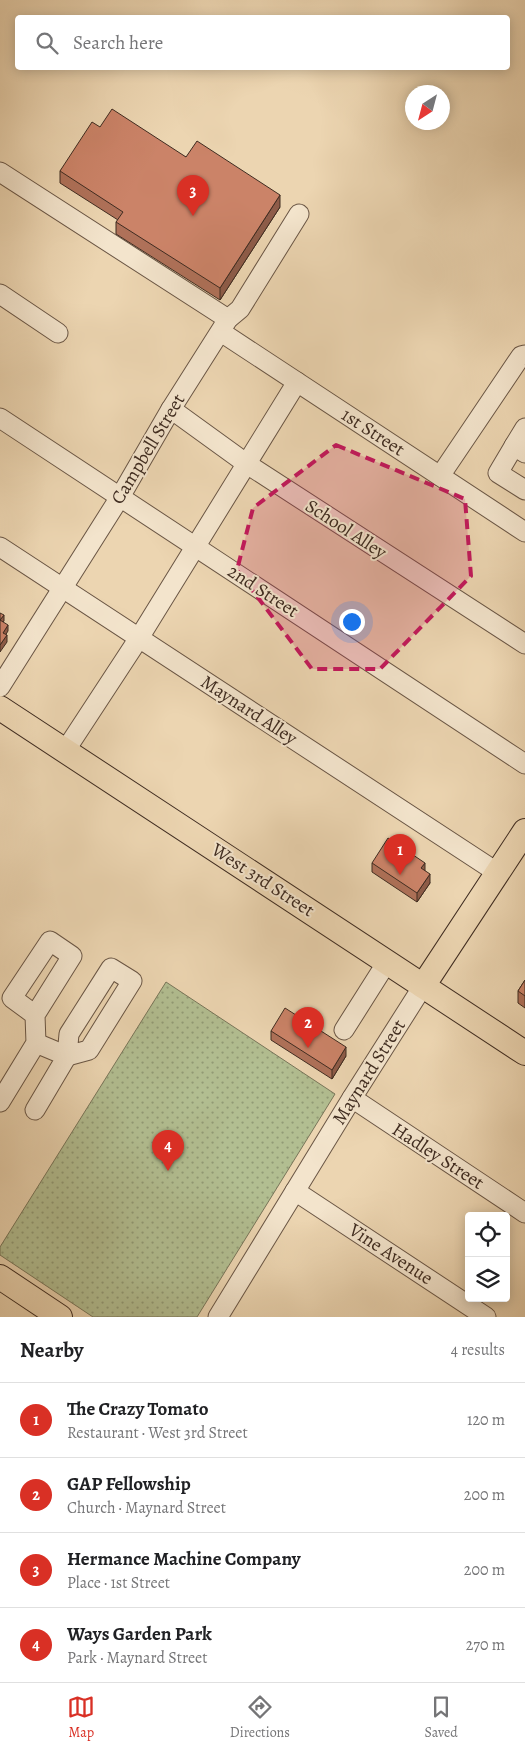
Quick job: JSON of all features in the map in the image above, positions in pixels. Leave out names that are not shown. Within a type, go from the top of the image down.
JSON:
[{"type":"main road","name":"West 3rd Street","points":[[0,708],[525,1053]]},
{"type":"main road","name":"Maynard Street","points":[[423,986],[525,831]]},
{"type":"main road","points":[[0,1277],[60,1317]]},
{"type":"street","name":"1st Street","points":[[0,172],[225,326],[297,382],[525,532]]},
{"type":"street","name":"Campbell Street","points":[[0,687],[120,497],[171,409],[225,326],[240,310],[299,214]]},
{"type":"street","points":[[0,294],[58,333]]},
{"type":"street","points":[[440,476],[521,356],[525,355]]},
{"type":"street","points":[[65,751],[139,638],[297,382]]},
{"type":"street","name":"School Alley","points":[[171,409],[248,464],[525,644]]},
{"type":"street","name":"2nd Street","points":[[0,418],[525,764]]},
{"type":"street","points":[[525,428],[520,449],[498,473],[525,490]]},
{"type":"street","name":"Maynard Alley","points":[[0,547],[498,873]]},
{"type":"street","points":[[344,1030],[387,962]]},
{"type":"street","name":"Maynard Street","points":[[218,1317],[423,986]]},
{"type":"street","points":[[0,1102],[36,1043],[35,1015]]},
{"type":"street","points":[[35,1110],[68,1056],[36,1043]]},
{"type":"street","name":"Hadley Street","points":[[352,1098],[525,1213]]},
{"type":"street","name":"Vine Avenue","points":[[295,1191],[486,1317]]},
{"type":"highlighted area","points":[[336,445],[465,499],[471,576],[380,669],[312,669],[237,570],[253,508]]},
{"type":"green space","points":[[166,982],[335,1094],[197,1317],[93,1317],[0,1255],[0,1247]]},
{"type":"building","points":[[112,109],[186,157],[197,141],[280,195],[220,288],[116,222],[123,212],[60,171],[92,122],[100,127]]},
{"type":"building","points":[[0,620],[8,625],[3,633],[7,635],[0,645]]},
{"type":"building","points":[[388,838],[425,863],[421,868],[430,874],[417,893],[372,863]]},
{"type":"building","points":[[525,980],[525,996],[518,991]]},
{"type":"building","points":[[285,1008],[346,1047],[332,1070],[271,1031]]},
{"type":"place","name":"Hermance Machine Company","points":[[193,216]]},
{"type":"place","name":"The Crazy Tomato","points":[[400,875]]},
{"type":"place","name":"GAP Fellowship","points":[[308,1048]]},
{"type":"place","name":"Ways Garden Park","points":[[168,1171]]}]
